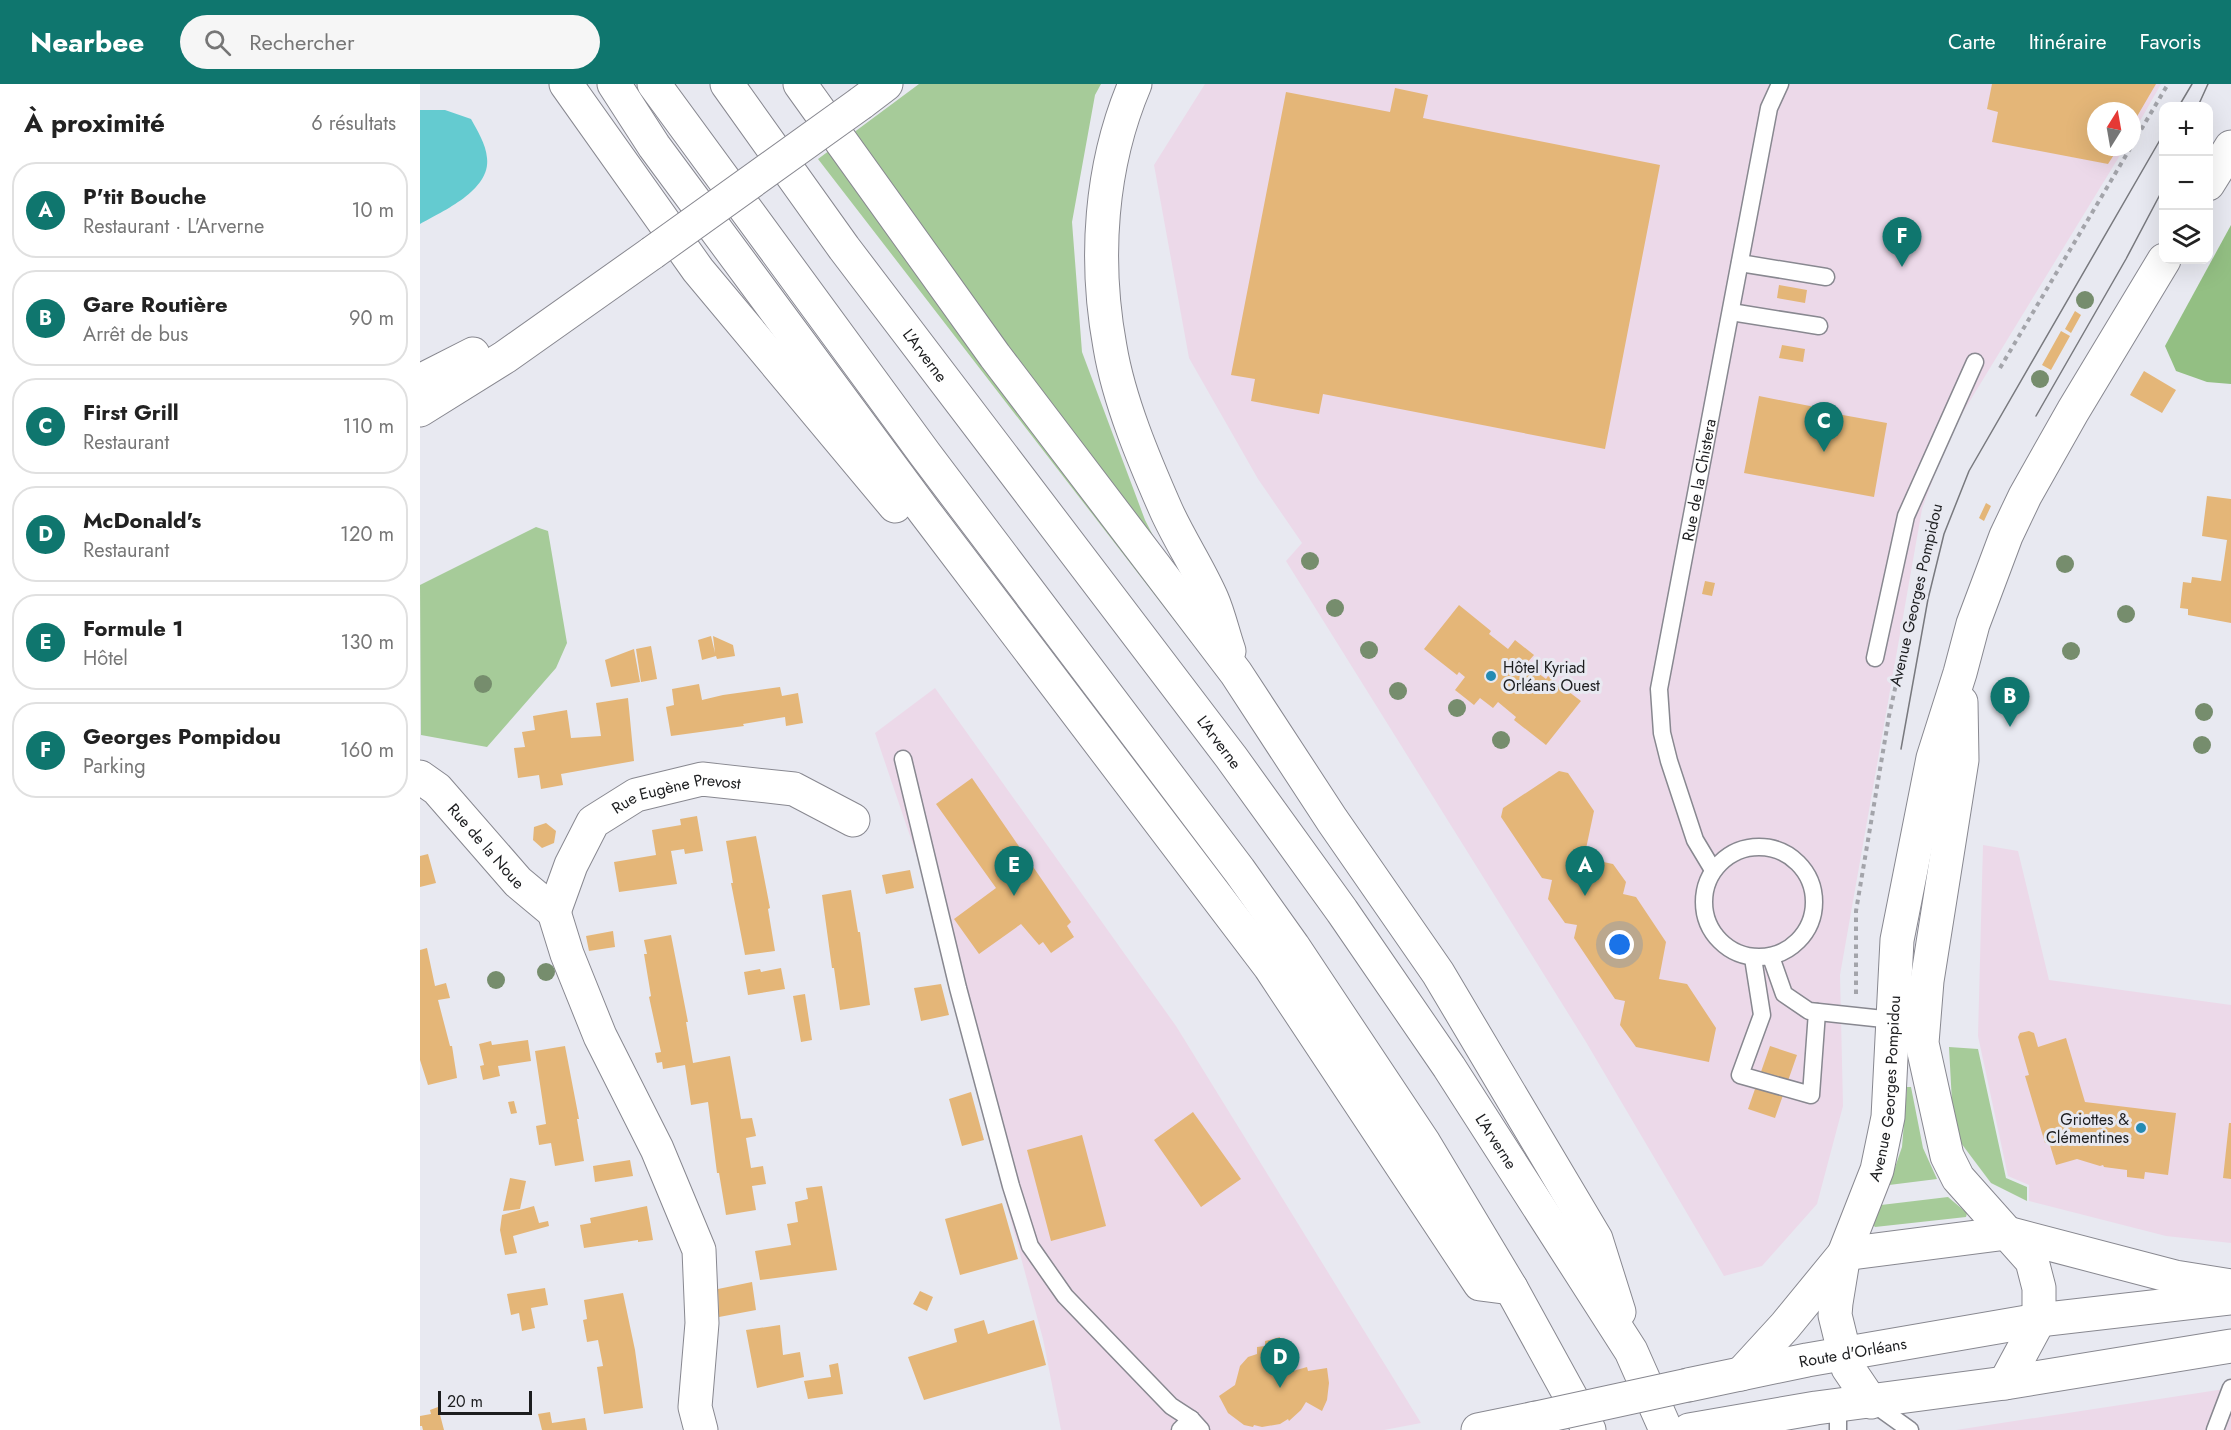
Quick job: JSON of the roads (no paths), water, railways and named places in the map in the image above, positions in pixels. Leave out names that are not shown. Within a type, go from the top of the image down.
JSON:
[{"type":"main road","points":[[566,84],[698,270],[896,508],[924,511]]},
{"type":"main road","points":[[614,84],[654,146],[924,511],[1270,967],[1480,1284],[1511,1288]]},
{"type":"main road","points":[[654,84],[904,426],[1226,851],[1293,946],[1424,1143],[1511,1288],[1589,1430]]},
{"type":"main road","name":"L'Arverne","points":[[727,84],[844,248],[1231,757],[1342,911],[1449,1067],[1631,1351],[1666,1430]]},
{"type":"main road","points":[[800,84],[995,356],[1236,673],[1332,820],[1438,973],[1596,1239],[1631,1351]]},
{"type":"main road","points":[[420,411],[505,357],[648,245],[855,92],[886,84]]},
{"type":"main road","points":[[1135,84],[1126,104],[1110,163],[1102,223],[1103,282],[1110,348],[1131,426],[1167,511],[1212,600],[1236,673]]},
{"type":"main road","points":[[2213,176],[2231,147]]},
{"type":"main road","points":[[420,381],[496,340],[648,245]]},
{"type":"main road","name":"Avenue Georges Pompidou","points":[[1844,1254],[1877,1170],[1888,1117],[1897,939],[1933,758],[1973,624],[2006,536],[2025,496],[2162,264]]},
{"type":"main road","name":"Avenue Georges Pompidou","points":[[1960,672],[1962,760],[1926,981],[1922,1043],[1947,1156],[1958,1178],[2032,1261],[2039,1288],[2039,1320]]},
{"type":"main road","name":"Rue de la Noue","points":[[420,777],[437,789],[518,882],[554,912]]},
{"type":"main road","name":"Rue Eugène Prevost","points":[[554,912],[571,865],[594,822],[636,795],[702,779],[794,789],[853,820]]},
{"type":"main road","points":[[554,912],[567,954],[600,1036],[657,1149],[699,1250],[702,1323],[695,1407],[701,1430]]},
{"type":"main road","points":[[1741,1374],[1785,1326],[1844,1254],[2007,1233],[2175,1277],[2231,1286]]},
{"type":"main road","points":[[1844,1254],[1835,1315],[1848,1368],[1871,1402]]},
{"type":"main road","name":"Route d'Orléans","points":[[1478,1430],[1844,1354],[2039,1320],[2231,1298]]},
{"type":"main road","points":[[2005,1383],[2039,1320]]},
{"type":"main road","points":[[1701,1428],[1838,1418],[1871,1402],[2005,1383],[2231,1346]]},
{"type":"lane","name":"Rue de la Chistera","points":[[1713,870],[1695,840],[1669,761],[1662,733],[1659,689],[1769,108],[1780,84]]},
{"type":"lane","points":[[1740,263],[1826,277]]},
{"type":"lane","points":[[1731,312],[1819,326]]},
{"type":"lane","points":[[1875,658],[1906,516],[1975,362]]},
{"type":"lane","points":[[903,759],[958,988],[1011,1186],[1030,1246],[1065,1296],[1191,1426]]},
{"type":"lane","points":[[1759,847],[1777,850],[1792,859],[1805,871],[1812,888],[1814,905],[1810,923],[1801,938],[1788,950],[1771,957],[1753,957],[1735,952],[1719,941],[1708,926],[1703,907],[1705,888],[1713,870],[1726,858],[1742,849],[1759,847]]},
{"type":"lane","points":[[1753,957],[1762,1015],[1740,1075],[1811,1095],[1817,1012]]},
{"type":"lane","points":[[1771,957],[1784,994],[1809,1011],[1893,1020]]},
{"type":"lane","points":[[2215,1430],[2231,1388]]},
{"type":"lane","points":[[1871,1402],[1910,1430]]},
{"type":"water","points":[[420,110],[445,110],[471,119],[483,142],[487,158],[486,169],[474,190],[452,206],[420,224]]},
{"type":"tram line","points":[[2181,102],[2192,84]]},
{"type":"tram line","points":[[2200,102],[2208,84]]},
{"type":"tram line","points":[[1901,749],[1928,599],[1944,534],[1969,471],[2159,142]]},
{"type":"tram line","points":[[2036,416],[2159,196]]},
{"type":"place","name":"Georges Pompidou","points":[[1902,267]]},
{"type":"place","name":"First Grill","points":[[1824,452]]},
{"type":"place","name":"Hôtel Kyriad Orléans Ouest","points":[[1491,676]]},
{"type":"place","name":"Gare Routière","points":[[2010,727]]},
{"type":"place","name":"Formule 1","points":[[1014,896]]},
{"type":"place","name":"P'tit Bouche","points":[[1585,896]]},
{"type":"place","name":"Griottes & Clémentines","points":[[2141,1128]]},
{"type":"place","name":"McDonald's","points":[[1280,1388]]}]
